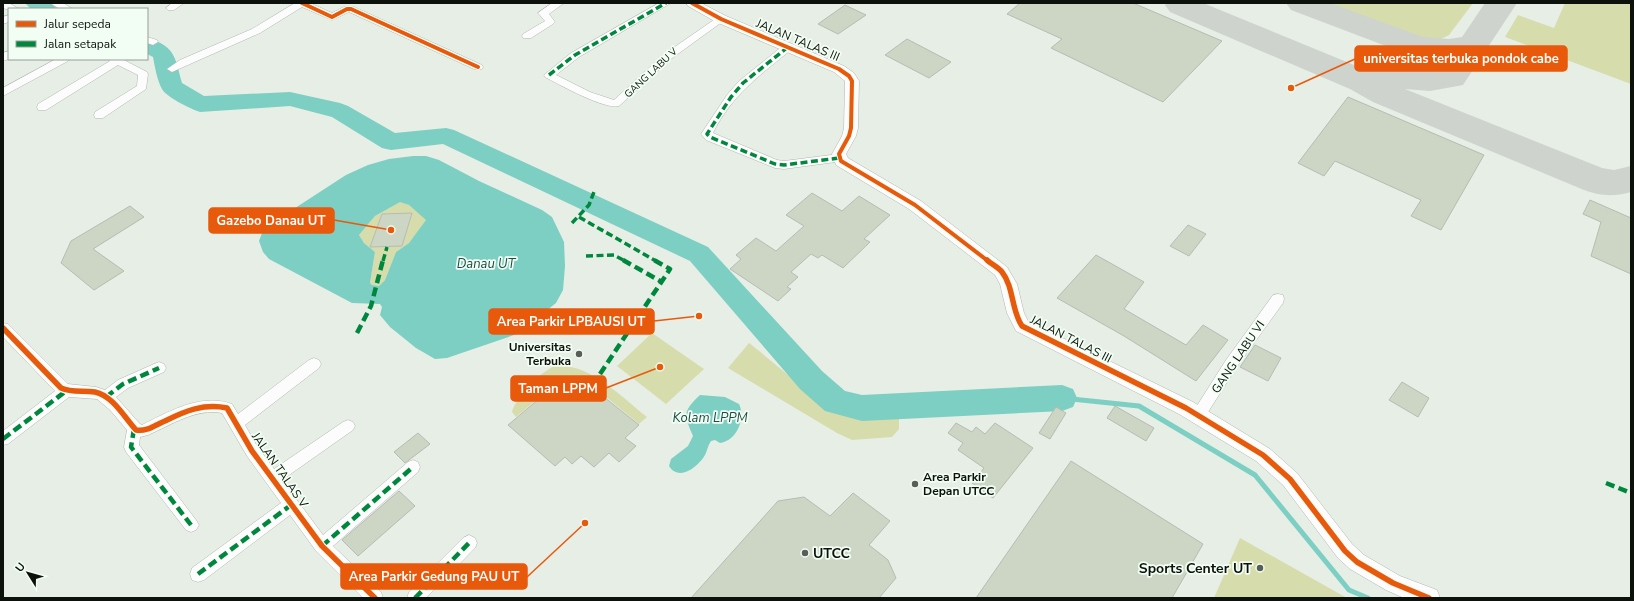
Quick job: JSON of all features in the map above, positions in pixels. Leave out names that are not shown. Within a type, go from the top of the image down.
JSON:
[{"type":"street","points":[[55,3],[66,8]]},
{"type":"street","points":[[172,69],[184,62],[256,31],[302,3],[332,17],[347,9],[351,9],[478,67]]},
{"type":"street","points":[[527,36],[550,22],[543,13],[559,3]]},
{"type":"street","name":"GANG LABU V","points":[[666,3],[575,55],[549,74],[586,94],[615,104],[667,56],[721,19]]},
{"type":"street","name":"JALAN TALAS III","points":[[692,3],[721,19],[840,69],[851,78],[851,128],[849,136],[839,154],[841,161],[915,205],[1001,271],[1008,280],[1014,313],[1022,326],[1198,416],[1263,455],[1290,479],[1334,540],[1357,562],[1393,583],[1429,598]]},
{"type":"street","points":[[788,47],[750,77],[737,90],[707,134],[710,137],[775,164],[784,165],[839,158]]},
{"type":"street","points":[[3,93],[62,60]]},
{"type":"street","points":[[42,107],[116,60],[143,74],[142,87],[99,115]]},
{"type":"street","name":"GANG LABU VI","points":[[1198,416],[1231,364],[1278,299]]},
{"type":"street","points":[[3,328],[61,388],[66,390],[97,393],[106,397],[134,428],[131,447],[191,525]]},
{"type":"street","points":[[237,423],[314,364]]},
{"type":"street","points":[[106,397],[123,384],[159,368]]},
{"type":"street","points":[[3,439],[66,390]]},
{"type":"street","name":"JALAN TALAS V","points":[[134,428],[139,432],[143,431],[196,408],[220,405],[227,408],[252,451],[322,546],[375,598]]},
{"type":"street","points":[[272,479],[348,426]]},
{"type":"street","points":[[322,546],[413,467]]},
{"type":"street","points":[[198,574],[291,505]]},
{"type":"street","points":[[415,598],[469,543]]},
{"type":"green space","points":[[1327,3],[1473,3],[1449,35],[1439,40],[1416,38]]},
{"type":"green space","points":[[1565,3],[1631,3],[1631,84],[1505,37],[1518,15],[1554,28]]},
{"type":"green space","points":[[400,201],[409,205],[427,220],[409,243],[396,252],[385,280],[379,286],[372,285],[370,283],[375,252],[364,243],[359,235],[375,216]],"holes":[[[412,213],[402,246],[370,247],[382,214]]]},
{"type":"green space","points":[[652,333],[704,369],[666,404],[617,366]]},
{"type":"green space","points":[[749,343],[818,398],[834,408],[847,415],[864,419],[899,416],[899,429],[892,437],[852,440],[837,433],[728,368]]},
{"type":"green space","points":[[555,366],[580,370],[593,376],[616,391],[647,417],[639,424],[589,383],[576,394],[559,381],[516,417],[512,412],[523,392],[536,379]]},
{"type":"green space","name":"Sports Center UT","points":[[1240,538],[1347,598],[1214,598]]},
{"type":"water","name":"Danau UT","points":[[426,156],[439,160],[479,181],[542,210],[552,217],[564,242],[565,266],[563,290],[556,303],[517,334],[447,358],[435,359],[416,348],[390,327],[380,315],[382,307],[380,304],[352,303],[269,259],[263,252],[259,241],[262,233],[269,225],[346,175],[368,165],[389,159]],"holes":[[[400,202],[409,205],[426,220],[409,243],[396,252],[385,280],[379,286],[372,285],[370,283],[375,252],[364,243],[359,235],[375,216]]]},
{"type":"water","name":"Kolam LPPM","points":[[700,395],[725,397],[739,404],[741,410],[741,422],[731,438],[720,443],[715,440],[711,441],[705,455],[698,464],[688,471],[678,473],[673,471],[669,466],[671,459],[688,446],[693,436],[686,414],[690,406]]},
{"type":"building","points":[[1020,3],[1133,3],[1222,41],[1163,102],[1051,48],[1062,39],[1007,14]]},
{"type":"building","points":[[845,5],[866,15],[838,34],[818,24]]},
{"type":"building","points":[[907,39],[951,62],[929,78],[885,55]]},
{"type":"building","points":[[1348,97],[1484,155],[1441,230],[1411,216],[1421,200],[1335,161],[1324,176],[1298,163]]},
{"type":"building","points":[[812,193],[842,211],[859,196],[890,215],[864,239],[870,242],[843,268],[822,255],[818,258],[811,254],[791,272],[798,277],[787,287],[791,289],[778,301],[730,269],[741,259],[736,255],[756,238],[776,251],[804,226],[786,215]]},
{"type":"building","points":[[1590,200],[1631,218],[1631,274],[1591,256],[1601,222],[1583,214]]},
{"type":"building","points":[[130,206],[144,217],[93,249],[124,271],[94,290],[61,263],[71,241]]},
{"type":"building","points":[[412,213],[402,246],[370,247],[382,214]]},
{"type":"building","points":[[1188,225],[1206,234],[1189,256],[1170,246]]},
{"type":"building","points":[[1096,255],[1144,282],[1124,309],[1186,345],[1203,325],[1228,340],[1196,381],[1124,336],[1057,298]]},
{"type":"building","points":[[1255,345],[1281,358],[1268,381],[1240,367]]},
{"type":"building","points":[[559,382],[576,396],[589,385],[639,425],[625,438],[636,446],[619,462],[609,453],[594,467],[581,456],[572,464],[565,457],[555,466],[508,425]]},
{"type":"building","points":[[1402,382],[1429,398],[1418,417],[1389,400]]},
{"type":"building","points":[[1115,406],[1154,428],[1146,441],[1107,418]]},
{"type":"building","points":[[1056,407],[1066,413],[1050,439],[1039,433]]},
{"type":"building","points":[[956,423],[972,432],[976,427],[985,434],[995,423],[1033,448],[993,498],[972,483],[984,468],[958,450],[963,443],[948,433]]},
{"type":"building","points":[[418,433],[430,444],[405,463],[394,452]]},
{"type":"building","points":[[1071,461],[1203,544],[1172,598],[976,598]]},
{"type":"building","points":[[399,491],[415,506],[358,556],[342,540]]},
{"type":"building","name":"UTCC","points":[[853,493],[890,521],[869,545],[888,560],[896,578],[879,598],[691,598],[778,501],[804,497],[830,516]]},
{"type":"waterway","points":[[35,3],[45,8]]},
{"type":"waterway","points":[[148,46],[163,54],[172,87],[200,104],[290,99],[340,111],[391,142],[446,136],[699,254],[811,380],[836,402],[862,408],[1062,398]]},
{"type":"waterway","points":[[1062,398],[1139,406],[1255,475],[1349,590],[1368,598]]},
{"type":"taxiway","points":[[1302,3],[1419,47],[1449,49],[1473,45]]},
{"type":"taxiway","points":[[1473,45],[1501,3]]},
{"type":"taxiway","points":[[1181,5],[1362,81],[1385,94],[1597,181],[1614,183],[1631,179]]},
{"type":"taxiway","points":[[1375,68],[1394,76],[1412,80],[1430,81],[1451,77],[1473,45]]},
{"type":"marked path","points":[[549,75],[575,55],[666,3]]},
{"type":"marked path","points":[[788,47],[743,83],[731,97],[707,134],[710,137],[775,164],[784,165],[839,158]]},
{"type":"marked path","points":[[572,223],[589,205],[594,192]]},
{"type":"marked path","points":[[579,217],[670,269],[600,374]]},
{"type":"marked path","points":[[357,333],[371,306],[387,247]]},
{"type":"marked path","points":[[586,256],[614,255],[662,282]]},
{"type":"marked path","points":[[574,311],[597,319]]},
{"type":"marked path","points":[[106,397],[123,384],[159,368]]},
{"type":"marked path","points":[[3,439],[66,391]]},
{"type":"marked path","points":[[134,429],[131,447],[191,525]]},
{"type":"marked path","points":[[322,546],[413,467]]},
{"type":"marked path","points":[[1606,483],[1631,493]]},
{"type":"marked path","points":[[198,574],[291,505]]},
{"type":"marked path","points":[[415,598],[469,543]]},
{"type":"cycle path","points":[[302,3],[332,17],[347,9],[351,9],[478,67]]},
{"type":"cycle path","points":[[692,3],[721,19],[839,69],[849,76],[852,81],[851,128],[849,136],[839,154],[841,161],[915,205],[1001,271],[1008,284],[1015,313],[1022,326],[1186,408],[1263,455],[1290,479],[1345,551],[1357,562],[1393,583],[1429,598]]},
{"type":"cycle path","points":[[3,328],[61,388],[71,391],[101,394],[115,405],[136,430],[143,431],[195,408],[206,406],[227,408],[252,451],[322,546],[375,598]]},
{"type":"place","name":"universitas terbuka pondok cabe","points":[[1291,88]]},
{"type":"place","name":"Gazebo Danau UT","points":[[391,230]]},
{"type":"place","name":"Area Parkir LPBAUSI UT","points":[[699,316]]},
{"type":"place","name":"Universitas Terbuka","points":[[579,354]]},
{"type":"place","name":"Taman LPPM","points":[[660,367]]},
{"type":"place","name":"Area Parkir Depan UTCC","points":[[915,484]]},
{"type":"place","name":"Area Parkir Gedung PAU UT","points":[[585,523]]},
{"type":"place","name":"UTCC","points":[[805,553]]},
{"type":"place","name":"Sports Center UT","points":[[1260,568]]}]
